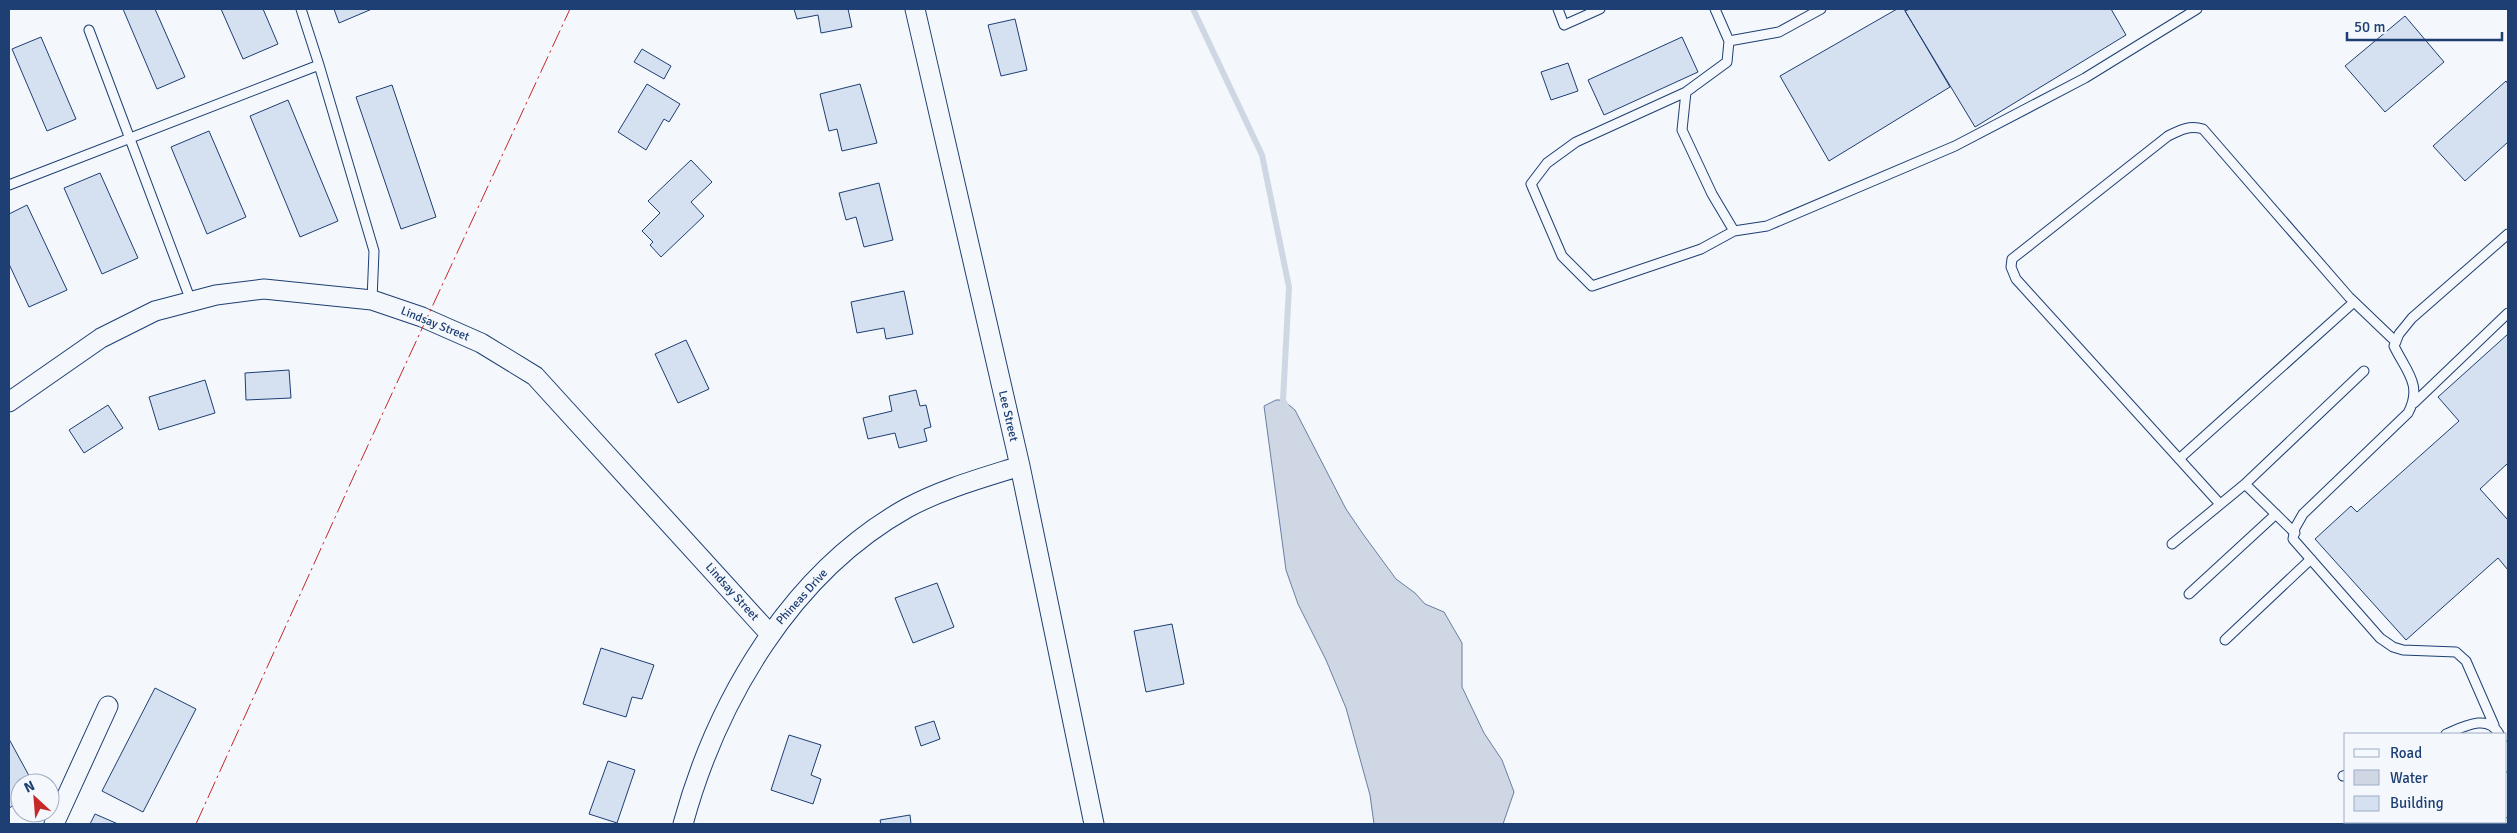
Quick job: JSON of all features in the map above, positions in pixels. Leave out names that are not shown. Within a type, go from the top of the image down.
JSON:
[{"type":"street","name":"Lee Street","points":[[915,9],[1020,466],[1094,824]]},
{"type":"street","name":"Lindsay Street","points":[[9,402],[101,338],[155,311],[216,294],[264,289],[372,300],[422,317],[481,343],[534,376],[770,633]]},
{"type":"street","name":"Phineas Drive","points":[[683,824],[691,794],[711,741],[770,633],[843,553],[906,509],[940,492],[1020,466]]},
{"type":"street","points":[[54,824],[108,706]]},
{"type":"lane","points":[[301,9],[374,251],[372,300]]},
{"type":"lane","points":[[1558,9],[1564,25],[1600,9]]},
{"type":"lane","points":[[1715,9],[1729,41],[1727,62],[1686,92],[1576,142],[1547,163],[1531,184],[1562,256],[1592,286],[1701,249],[1734,231],[1767,226],[1955,146],[2086,78],[2197,9]]},
{"type":"lane","points":[[1729,41],[1779,32],[1821,9]]},
{"type":"lane","points":[[89,30],[191,302]]},
{"type":"lane","points":[[9,186],[319,65]]},
{"type":"lane","points":[[1686,92],[1682,130],[1712,194],[1734,231]]},
{"type":"lane","points":[[2220,504],[2016,279],[2011,267],[2012,258],[2168,136],[2181,129],[2194,126],[2203,129],[2354,302],[2396,342]]},
{"type":"lane","points":[[2498,733],[2466,661],[2456,652],[2439,654],[2403,650],[2393,647],[2380,638],[2294,539],[2303,514],[2408,413],[2414,402],[2416,392],[2410,374],[2394,346],[2399,334],[2412,318],[2508,234]]},
{"type":"lane","points":[[2179,459],[2354,302]]},
{"type":"lane","points":[[2414,402],[2508,313]]},
{"type":"lane","points":[[2172,544],[2245,484],[2364,371]]},
{"type":"lane","points":[[2245,484],[2295,532]]},
{"type":"lane","points":[[2189,594],[2276,514]]},
{"type":"lane","points":[[2225,640],[2311,559]]},
{"type":"lane","points":[[2449,733],[2469,725],[2487,722],[2494,725]]},
{"type":"water","points":[[1276,400],[1283,400],[1295,410],[1346,509],[1396,579],[1415,593],[1425,604],[1444,612],[1462,643],[1462,687],[1484,733],[1502,760],[1514,792],[1503,824],[1374,824],[1370,795],[1346,708],[1326,660],[1298,604],[1286,570],[1264,406]]},
{"type":"building","points":[[123,9],[155,9],[185,77],[157,89]]},
{"type":"building","points":[[221,9],[263,9],[278,44],[243,59]]},
{"type":"building","points":[[334,9],[372,9],[339,23]]},
{"type":"building","points":[[794,9],[848,9],[852,27],[821,33],[818,15],[797,19]]},
{"type":"building","points":[[1897,9],[1904,9],[1950,87],[1829,161],[1780,76]]},
{"type":"building","points":[[1910,9],[2111,9],[2126,35],[1975,127],[1905,11]]},
{"type":"building","points":[[2405,16],[2444,62],[2385,112],[2345,66]]},
{"type":"building","points":[[1015,19],[1027,70],[1001,76],[988,25]]},
{"type":"building","points":[[41,37],[76,119],[47,131],[12,49]]},
{"type":"building","points":[[1682,37],[1698,72],[1604,115],[1588,80]]},
{"type":"building","points":[[642,49],[671,66],[664,79],[634,62]]},
{"type":"building","points":[[1568,63],[1578,91],[1551,100],[1541,72]]},
{"type":"building","points":[[2506,81],[2508,84],[2508,142],[2465,181],[2433,146]]},
{"type":"building","points":[[647,84],[680,104],[669,122],[664,119],[646,150],[618,132]]},
{"type":"building","points":[[860,84],[877,143],[842,151],[837,129],[829,131],[820,94]]},
{"type":"building","points":[[392,85],[436,217],[401,229],[356,97]]},
{"type":"building","points":[[288,100],[338,221],[300,237],[250,116]]},
{"type":"building","points":[[209,131],[246,217],[207,234],[171,147]]},
{"type":"building","points":[[691,160],[712,182],[691,202],[704,216],[661,257],[650,245],[653,242],[642,231],[660,213],[648,201]]},
{"type":"building","points":[[100,173],[138,258],[102,274],[64,188]]},
{"type":"building","points":[[879,183],[893,240],[864,247],[856,217],[846,220],[839,193]]},
{"type":"building","points":[[27,205],[67,290],[29,307],[9,264],[9,214]]},
{"type":"building","points":[[904,291],[913,334],[886,339],[884,328],[857,333],[851,302]]},
{"type":"building","points":[[2508,334],[2508,463],[2480,489],[2508,520],[2508,570],[2498,558],[2406,640],[2315,539],[2351,506],[2357,512],[2459,421],[2438,397]]},
{"type":"building","points":[[686,340],[709,389],[678,403],[655,354]]},
{"type":"building","points":[[289,370],[291,398],[246,400],[245,373]]},
{"type":"building","points":[[205,380],[215,413],[159,430],[149,397]]},
{"type":"building","points":[[916,390],[920,406],[926,405],[931,427],[924,429],[927,441],[899,448],[895,433],[868,439],[863,418],[892,411],[889,396]]},
{"type":"building","points":[[108,405],[123,428],[84,453],[69,430]]},
{"type":"building","points":[[937,583],[954,627],[913,643],[895,598]]},
{"type":"building","points":[[1172,624],[1184,684],[1146,692],[1134,631]]},
{"type":"building","points":[[601,648],[654,665],[642,699],[632,697],[626,717],[583,704]]},
{"type":"building","points":[[155,688],[196,709],[143,812],[102,791]]},
{"type":"building","points":[[934,721],[940,739],[921,746],[915,727]]},
{"type":"building","points":[[789,735],[821,745],[811,775],[821,779],[813,804],[771,790]]},
{"type":"building","points":[[9,739],[28,773],[10,773],[9,808]]},
{"type":"building","points":[[608,761],[635,770],[617,823],[589,814]]},
{"type":"building","points":[[95,814],[118,824],[90,824]]},
{"type":"building","points":[[910,815],[911,824],[881,824],[880,820]]},
{"type":"building","points":[[2466,823],[2466,824],[2439,824]]},
{"type":"waterway","points":[[1193,9],[1262,155],[1289,287],[1283,400],[1286,406]]},
{"type":"power","points":[[196,824],[357,469],[570,9]]}]
